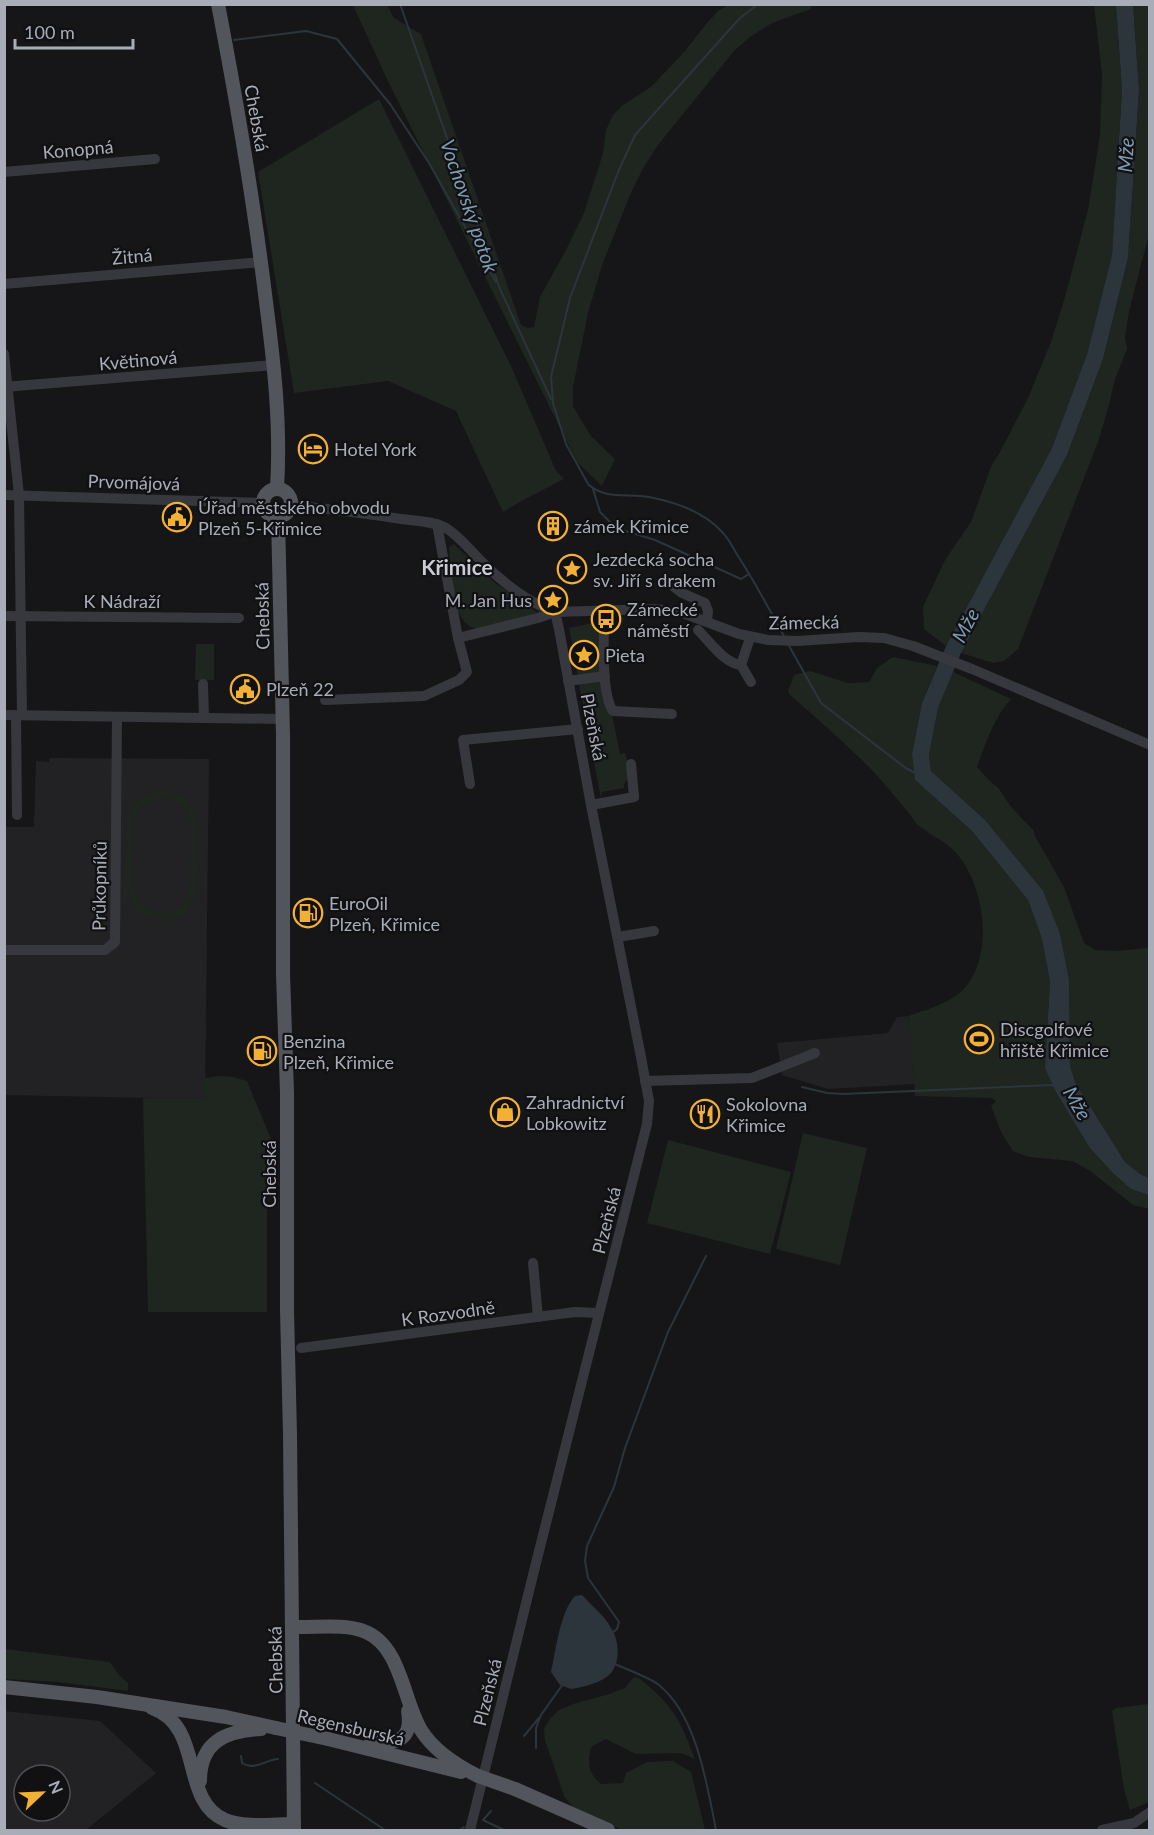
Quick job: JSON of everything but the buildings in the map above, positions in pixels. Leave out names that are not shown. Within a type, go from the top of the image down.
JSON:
[{"type":"main road","name":"Chebská","points":[[218,4],[252,192],[274,365],[277,488]]},
{"type":"main road","points":[[277,488],[288,493],[291,501],[286,513],[278,517],[269,514],[263,503],[269,491],[277,488]]},
{"type":"main road","name":"Chebská","points":[[278,517],[294,1827]]},
{"type":"main road","points":[[293,1628],[350,1628],[373,1636],[390,1654],[418,1725],[429,1741],[462,1770],[515,1789],[608,1830]]},
{"type":"main road","points":[[4,1687],[126,1701],[255,1726]]},
{"type":"main road","points":[[337,1740],[387,1743],[401,1740],[409,1727],[407,1700]]},
{"type":"main road","points":[[126,1701],[156,1710],[167,1717],[179,1730],[185,1740],[198,1786],[206,1804],[224,1820],[237,1824],[294,1827]]},
{"type":"main road","points":[[206,1804],[200,1779],[202,1764],[207,1752],[220,1738],[255,1726]]},
{"type":"main road","name":"Regensburská","points":[[255,1726],[337,1740],[462,1770]]},
{"type":"street","name":"Konopná","points":[[4,172],[154,159]]},
{"type":"street","name":"Žitná","points":[[4,284],[261,261]]},
{"type":"street","points":[[4,354],[19,495],[20,617],[14,715],[17,815]]},
{"type":"street","name":"Květinová","points":[[6,387],[274,365]]},
{"type":"street","name":"Prvomájová","points":[[4,495],[263,503]]},
{"type":"street","points":[[291,505],[433,524],[454,535],[518,593],[555,612]]},
{"type":"street","points":[[325,700],[424,696],[459,680],[466,672],[433,524]]},
{"type":"street","points":[[673,585],[682,593],[705,603],[708,611],[707,621]]},
{"type":"street","name":"Zámecká","points":[[555,612],[660,609],[680,612],[750,638],[768,640],[884,638],[913,646],[972,669],[1149,745]]},
{"type":"street","points":[[458,638],[555,612]]},
{"type":"street","name":"Plzeňská","points":[[470,1830],[647,1124],[649,1101],[555,612]]},
{"type":"street","name":"K Nádraží","points":[[4,616],[239,618]]},
{"type":"street","points":[[604,619],[605,676],[608,704],[613,711],[672,714]]},
{"type":"street","points":[[698,630],[726,659],[741,665]]},
{"type":"street","points":[[750,638],[741,665],[751,682]]},
{"type":"street","points":[[568,681],[605,676]]},
{"type":"street","points":[[203,684],[204,718]]},
{"type":"street","points":[[14,715],[282,719]]},
{"type":"street","name":"Průkopníků","points":[[4,950],[105,950],[115,942],[117,717]]},
{"type":"street","points":[[470,784],[463,740],[578,729]]},
{"type":"street","points":[[591,805],[634,797],[631,764]]},
{"type":"street","points":[[618,937],[654,931]]},
{"type":"street","points":[[645,1081],[752,1078],[814,1053]]},
{"type":"street","points":[[533,1263],[538,1317]]},
{"type":"street","name":"K Rozvodně","points":[[301,1348],[575,1312],[599,1313]]},
{"type":"street","points":[[1102,1830],[1124,1828],[1149,1812]]},
{"type":"shaded area","points":[[353,5],[387,5],[394,18],[421,34],[521,325],[528,328],[534,327],[540,297],[584,213],[603,153],[606,130],[613,115],[623,105],[651,87],[718,11],[728,5],[811,5],[811,9],[772,23],[734,51],[658,145],[630,195],[602,265],[588,313],[573,387],[573,406],[581,420],[591,436],[615,459],[602,486],[577,462],[386,77]]},
{"type":"shaded area","points":[[1094,5],[1116,5],[1122,90],[1112,255],[1087,354],[1052,448],[946,646],[924,629],[923,607],[945,560],[971,522],[992,464],[1028,398],[1051,342],[1088,210],[1100,135],[1102,74]]},
{"type":"shaded area","points":[[1133,5],[1149,5],[1149,221],[1148,238],[1129,311],[1125,337],[1127,349],[1115,379],[1098,442],[1018,649],[1004,661],[993,663],[961,653],[1067,455],[1103,359],[1128,258],[1139,90]]},
{"type":"shaded area","points":[[379,99],[511,366],[556,471],[564,479],[503,512],[456,411],[388,381],[294,393],[258,172]]},
{"type":"shaded area","points":[[454,544],[494,582],[538,613],[478,629],[469,626],[457,608],[454,595],[449,547]]},
{"type":"shaded area","points":[[602,621],[601,672],[578,676],[569,628]]},
{"type":"shaded area","points":[[196,644],[214,644],[214,680],[195,680]]},
{"type":"shaded area","points":[[893,657],[937,666],[922,703],[912,754],[915,780],[972,831],[1028,900],[1042,939],[1050,982],[1045,1068],[1131,1189],[1149,1195],[1149,1209],[1133,1205],[1089,1170],[1072,1161],[1029,1157],[1013,1151],[1002,1134],[991,1106],[996,1101],[991,1098],[915,1096],[909,1016],[942,1004],[956,995],[968,984],[976,970],[983,936],[982,918],[974,884],[967,868],[954,850],[918,825],[872,771],[788,691],[794,675],[810,671],[848,683],[869,682],[877,668]]},
{"type":"shaded area","points":[[953,672],[1011,699],[995,722],[977,767],[1034,831],[1064,887],[1084,943],[1095,950],[1149,948],[1149,1178],[1125,1162],[1076,1084],[1070,1066],[1069,979],[1060,934],[985,820],[931,771],[929,755],[938,708]]},
{"type":"shaded area","points":[[601,681],[612,715],[620,754],[625,753],[631,774],[624,788],[602,792],[601,798],[579,684]]},
{"type":"shaded area","points":[[49,758],[209,759],[205,1099],[5,1095],[5,827],[34,827],[36,761],[49,762]]},
{"type":"shaded area","points":[[172,792],[183,797],[195,813],[197,824],[197,892],[188,909],[181,915],[168,920],[148,918],[137,910],[126,882],[127,819],[134,805],[151,793]],"holes":[[[163,798],[181,806],[191,823],[189,886],[188,895],[179,908],[172,912],[158,913],[140,903],[134,890],[134,830],[136,814],[141,808],[147,803]]]},
{"type":"shaded area","points":[[909,1016],[915,1084],[828,1089],[782,1075],[777,1043],[888,1033],[897,1017]]},
{"type":"shaded area","points":[[220,1076],[247,1081],[271,1139],[267,1149],[267,1312],[148,1312],[143,1098],[204,1099],[205,1078]]},
{"type":"shaded area","points":[[803,1133],[867,1148],[840,1265],[776,1249]]},
{"type":"shaded area","points":[[668,1140],[791,1172],[770,1254],[647,1223]]},
{"type":"shaded area","points":[[5,1649],[110,1662],[128,1683],[128,1691],[58,1682],[5,1679]]},
{"type":"shaded area","points":[[634,1677],[639,1678],[668,1705],[680,1723],[695,1759],[681,1753],[636,1754],[606,1739],[591,1747],[589,1763],[591,1772],[601,1784],[623,1783],[626,1773],[647,1762],[673,1761],[691,1772],[705,1830],[622,1830],[574,1809],[564,1796],[545,1740],[544,1729],[559,1710],[625,1688]]},
{"type":"shaded area","points":[[1149,1704],[1149,1802],[1130,1810],[1124,1789],[1112,1711],[1116,1708]]},
{"type":"shaded area","points":[[4,1711],[100,1721],[156,1773],[86,1830],[5,1830]]},
{"type":"water","name":"Mže","points":[[1116,5],[1133,5],[1139,90],[1128,258],[1103,359],[1067,455],[961,653],[938,708],[929,755],[931,771],[985,820],[1043,891],[1060,934],[1069,979],[1070,1066],[1076,1084],[1125,1162],[1149,1178],[1149,1195],[1131,1189],[1090,1148],[1056,1092],[1045,1068],[1050,982],[1042,939],[1028,900],[972,831],[915,780],[912,754],[922,703],[946,646],[1052,448],[1087,354],[1112,255],[1122,90]]},
{"type":"water","points":[[582,1595],[602,1615],[614,1633],[618,1657],[611,1673],[603,1679],[571,1689],[560,1685],[551,1672],[559,1632],[566,1612],[575,1596]]},
{"type":"waterway","name":"Vochovský potok","points":[[400,4],[500,289],[551,399]]},
{"type":"waterway","points":[[758,4],[739,19],[635,135],[618,172],[570,298],[551,377],[553,403],[566,444],[588,484],[594,489],[609,494],[649,497],[669,502],[708,519],[729,541],[784,636]]},
{"type":"waterway","points":[[234,40],[306,31],[337,39],[390,104],[429,163],[496,282]]},
{"type":"waterway","points":[[593,489],[600,512],[616,528],[655,540],[741,579],[749,574]]},
{"type":"waterway","points":[[788,644],[821,703],[907,769],[916,773]]},
{"type":"waterway","name":"Mže","points":[[802,1087],[843,1094],[1056,1086]]},
{"type":"waterway","points":[[612,1633],[617,1629],[619,1622],[588,1578],[585,1561],[587,1546],[614,1487],[625,1448],[668,1332],[706,1256]]},
{"type":"waterway","points":[[613,1663],[655,1682],[672,1698],[683,1714],[704,1773],[716,1830]]},
{"type":"waterway","points":[[536,1748],[536,1728],[541,1715],[563,1684]]},
{"type":"waterway","points":[[524,1736],[539,1718]]},
{"type":"waterway","points":[[241,1756],[242,1763],[251,1766],[278,1759]]},
{"type":"waterway","points":[[315,1783],[385,1830]]},
{"type":"waterway","points":[[491,1811],[483,1820],[504,1830]]},
{"type":"waterway","points":[[460,1830],[464,1827]]},
{"type":"place","name":"Hotel York","points":[[313,449]]},
{"type":"place","name":"Úřad městského obvodu Plzeň 5-Křimice","points":[[177,517]]},
{"type":"place","name":"zámek Křimice","points":[[553,526]]},
{"type":"place","name":"Jezdecká socha sv. Jiří s drakem","points":[[572,569]]},
{"type":"place","name":"M. Jan Hus","points":[[553,600]]},
{"type":"place","name":"Zámecké náměstí","points":[[606,619]]},
{"type":"place","name":"Pieta","points":[[584,655]]},
{"type":"place","name":"Plzeň 22","points":[[245,689]]},
{"type":"place","name":"EuroOil Plzeň, Křimice","points":[[308,913]]},
{"type":"place","name":"Discgolfové hřiště Křimice","points":[[979,1039]]},
{"type":"place","name":"Benzina Plzeň, Křimice","points":[[262,1051]]},
{"type":"place","name":"Zahradnictví Lobkowitz","points":[[505,1112]]},
{"type":"place","name":"Sokolovna Křimice","points":[[705,1114]]},
{"type":"district","name":"Křimice","points":[[457,566]]}]
